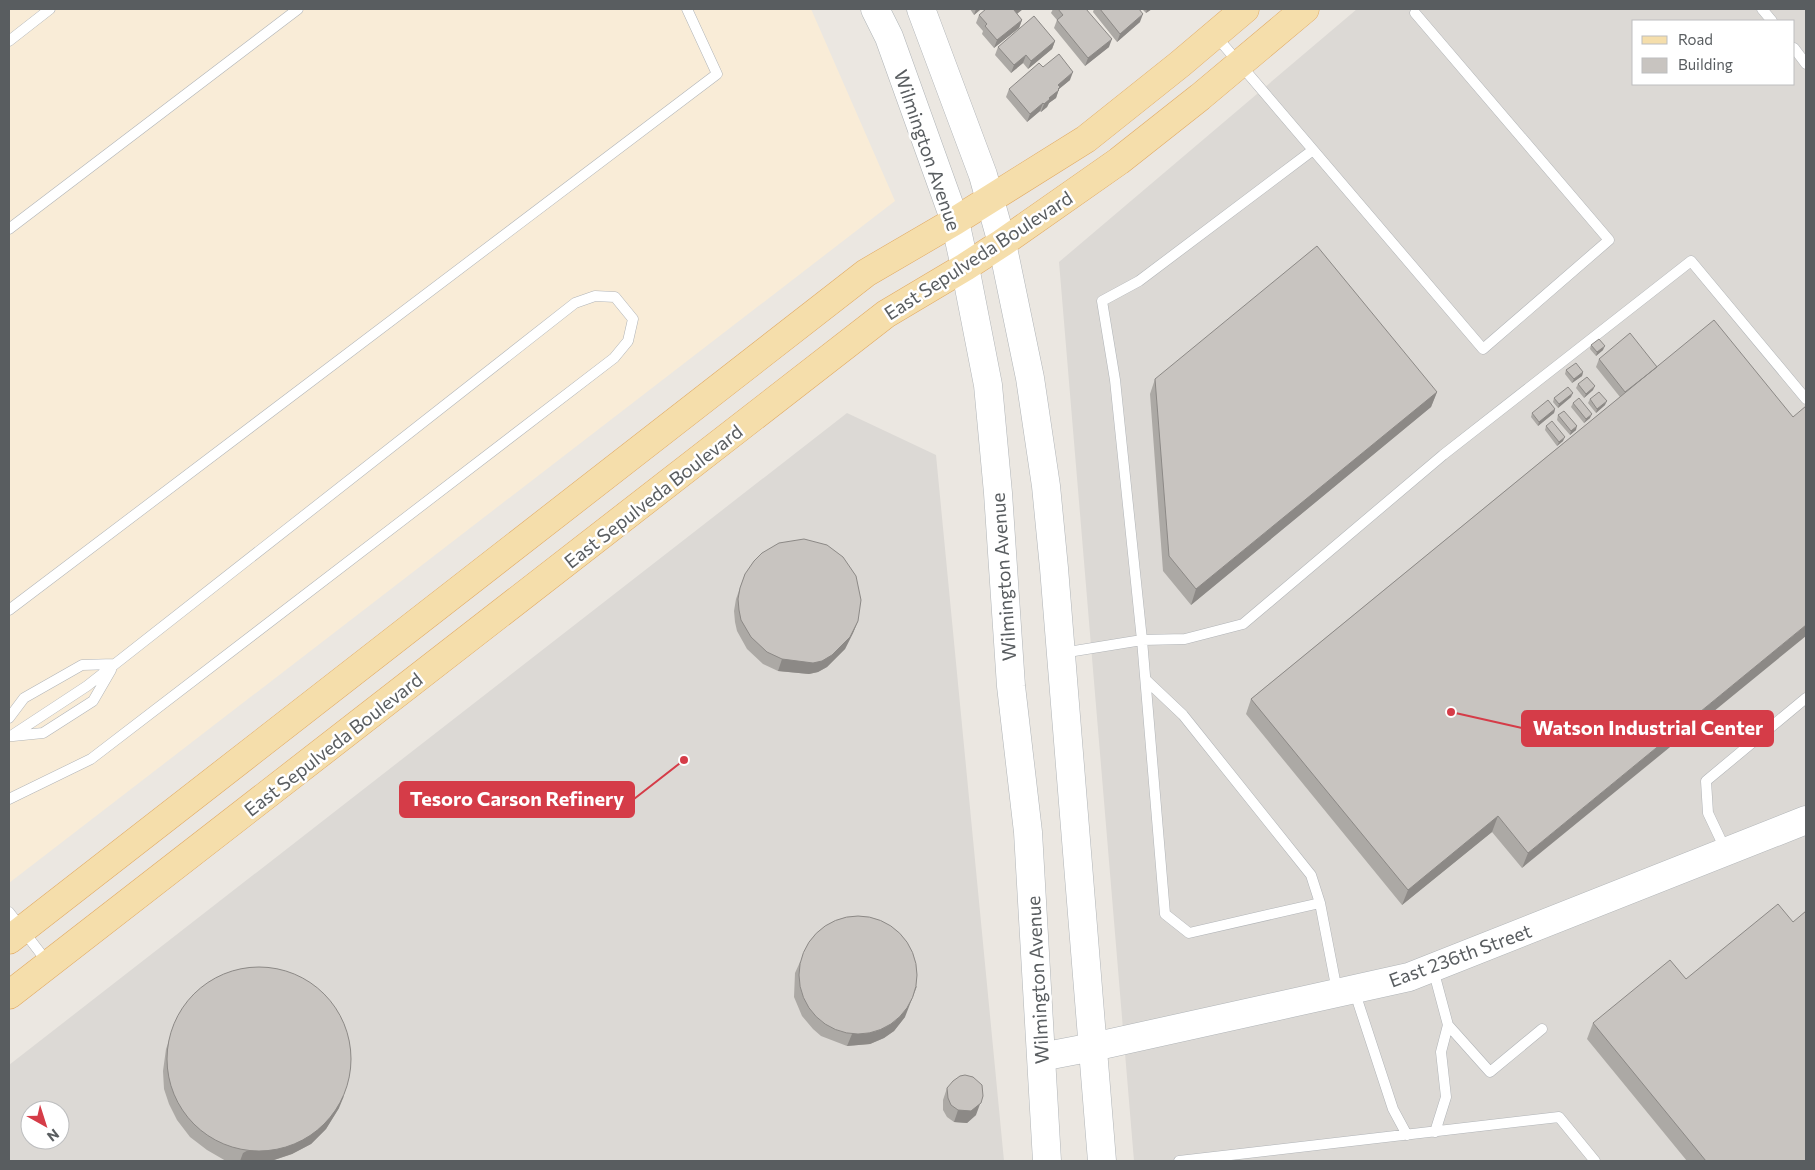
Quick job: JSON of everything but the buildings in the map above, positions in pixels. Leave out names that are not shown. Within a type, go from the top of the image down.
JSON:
[{"type":"main road","name":"Wilmington Avenue","points":[[875,9],[889,37],[955,221],[966,267],[988,385],[1011,686],[1028,832],[1047,1161]]},
{"type":"main road","points":[[921,9],[983,175],[1002,243],[1033,398],[1046,486],[1102,1161]]},
{"type":"main road","name":"East Sepulveda Boulevard","points":[[13,927],[866,273],[1026,178],[1086,139],[1246,9]]},
{"type":"main road","name":"East Sepulveda Boulevard","points":[[9,995],[886,314],[966,267],[1119,161],[1305,9]]},
{"type":"main road","name":"East 236th Street","points":[[1041,1057],[1409,977],[1806,820]]},
{"type":"lane","points":[[9,41],[50,9]]},
{"type":"lane","points":[[9,229],[298,9]]},
{"type":"lane","points":[[9,610],[716,74],[687,9]]},
{"type":"lane","points":[[1762,9],[1771,20]]},
{"type":"lane","points":[[1214,35],[1483,349],[1609,240],[1415,12]]},
{"type":"lane","points":[[1795,49],[1806,64]]},
{"type":"lane","points":[[1313,150],[1139,281],[1102,301],[1115,380],[1142,640],[1165,914],[1189,933],[1320,904]]},
{"type":"lane","points":[[1061,653],[1142,640],[1185,639],[1243,624],[1443,455],[1691,261],[1806,399]]},
{"type":"lane","points":[[9,799],[91,759],[614,358],[628,341],[633,319],[615,297],[595,296],[575,303],[86,686],[10,736]]},
{"type":"lane","points":[[9,718],[24,698],[82,665],[114,664]]},
{"type":"lane","points":[[10,736],[43,733],[93,701],[114,664]]},
{"type":"lane","points":[[1146,680],[1183,715],[1312,875],[1346,991],[1393,1110],[1407,1135]]},
{"type":"lane","points":[[1726,852],[1708,813],[1706,781],[1806,698]]},
{"type":"lane","points":[[13,927],[49,964]]},
{"type":"lane","points":[[1432,968],[1448,1025],[1490,1072],[1542,1029]]},
{"type":"lane","points":[[1434,1132],[1446,1096],[1441,1052],[1448,1025]]},
{"type":"lane","points":[[1179,1161],[1558,1117],[1595,1161]]},
{"type":"shaded area","points":[[9,9],[811,9],[895,201],[9,883]]},
{"type":"shaded area","points":[[1357,9],[1806,9],[1806,1161],[1134,1161],[1059,262]]},
{"type":"shaded area","points":[[847,413],[936,455],[1004,1161],[9,1161],[9,1065]]},
{"type":"place","name":"Watson Industrial Center","points":[[1451,712]]},
{"type":"place","name":"Tesoro Carson Refinery","points":[[684,760]]}]
